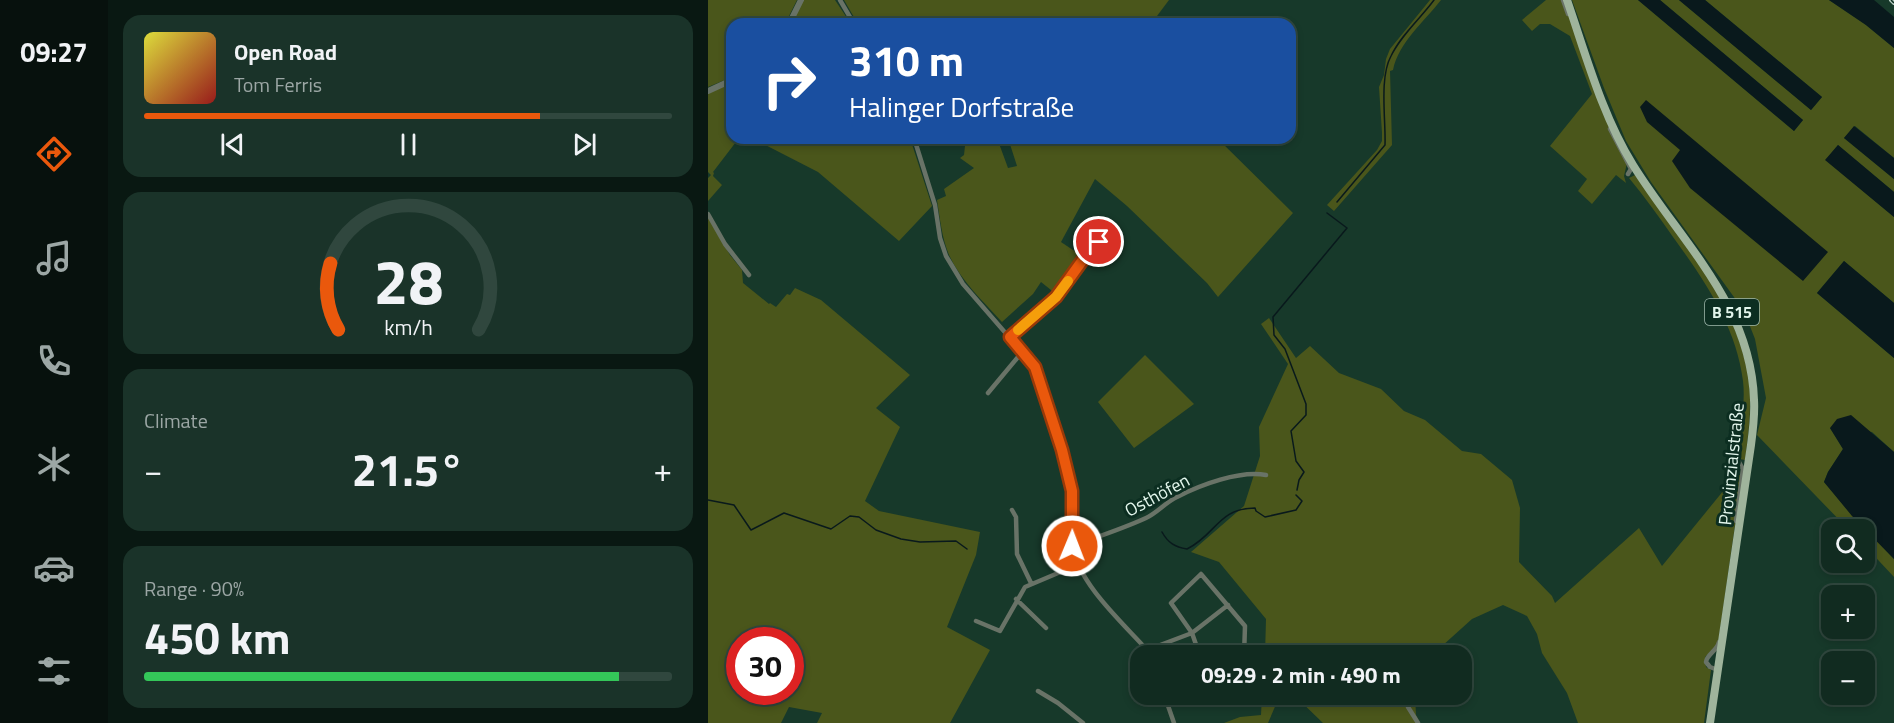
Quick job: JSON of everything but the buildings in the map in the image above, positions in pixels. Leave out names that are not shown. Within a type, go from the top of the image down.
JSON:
[{"type":"main road","name":"Provinzialstraße","points":[[1565,0],[1622,144],[1633,165],[1725,297],[1737,321],[1750,366],[1754,399],[1751,445],[1715,669],[1710,723]]},
{"type":"street","points":[[792,18],[801,0]]},
{"type":"street","points":[[840,0],[850,18]]},
{"type":"street","name":"Provinzialstraße","points":[[1565,0],[1607,122],[1631,169],[1628,174]]},
{"type":"street","points":[[708,91],[726,83]]},
{"type":"street","points":[[916,144],[935,206],[940,238],[946,256],[963,284],[1035,367],[1071,478],[1072,546],[1077,565],[1092,588],[1141,645]]},
{"type":"street","points":[[708,214],[725,244],[748,274]]},
{"type":"street","points":[[1010,337],[1056,297],[1099,242]]},
{"type":"street","points":[[988,393],[1023,351]]},
{"type":"street","name":"Provinzialstraße","points":[[1715,669],[1708,665],[1707,659],[1717,649],[1718,644],[1743,469],[1739,462]]},
{"type":"street","name":"Osthöfen","points":[[1072,546],[1150,517],[1176,497],[1220,480],[1266,475]]},
{"type":"street","points":[[1012,510],[1016,517],[1017,554],[1031,584]]},
{"type":"street","points":[[976,621],[1000,631],[1021,592],[1031,584],[1077,565]]},
{"type":"street","points":[[1196,645],[1192,633],[1170,603],[1201,574],[1245,626],[1244,645]]},
{"type":"street","points":[[1016,599],[1046,628]]},
{"type":"street","points":[[1166,645],[1192,633],[1228,605]]},
{"type":"street","points":[[1038,691],[1058,703],[1083,723]]},
{"type":"street","points":[[1168,705],[1174,723]]},
{"type":"street","points":[[1408,705],[1418,723]]},
{"type":"green space","points":[[708,0],[797,0],[788,18],[726,18],[726,80],[708,87]]},
{"type":"green space","points":[[803,0],[835,0],[847,18],[794,18]]},
{"type":"green space","points":[[844,0],[1169,0],[1156,18],[888,18],[887,16],[854,18]]},
{"type":"green space","points":[[1430,0],[1441,0],[1406,41],[1393,70],[1390,71],[1392,145],[1334,211],[1327,205],[1377,150],[1382,141],[1379,87],[1390,49]]},
{"type":"green space","points":[[1546,0],[1563,0],[1627,163],[1624,176],[1626,183],[1616,175],[1592,204],[1578,191],[1587,179],[1550,146],[1592,94],[1570,36],[1550,24],[1540,24],[1532,31],[1522,20]]},
{"type":"green space","points":[[1572,0],[1638,0],[1794,131],[1803,120],[1660,0],[1679,0],[1811,110],[1822,97],[1705,0],[1829,0],[1866,25],[1894,48],[1894,158],[1855,126],[1844,138],[1894,179],[1894,192],[1838,145],[1826,160],[1894,217],[1894,303],[1844,261],[1817,293],[1894,358],[1894,452],[1872,432],[1830,428],[1843,449],[1824,482],[1856,519],[1838,519],[1757,435],[1766,398],[1755,339],[1744,311],[1651,182],[1626,141]]},
{"type":"green space","points":[[726,86],[726,144],[734,144],[713,172],[713,176],[722,185],[708,201],[708,178],[711,175],[708,172],[708,93]]},
{"type":"green space","points":[[764,144],[912,144],[932,206],[899,241],[818,172]]},
{"type":"green space","points":[[968,144],[999,144],[1008,168],[1017,166],[1010,144],[1223,144],[1293,213],[1218,297],[1207,283],[1127,206],[1095,179],[1061,242],[1082,256],[1056,294],[1041,282],[1033,294],[1002,322],[973,290],[954,264],[949,255],[942,228],[937,200],[946,196],[944,189],[974,168],[960,158],[964,155],[965,146]]},
{"type":"green space","points":[[1635,175],[1701,266],[1729,315],[1747,369],[1750,392],[1745,460],[1735,458],[1742,420],[1744,391],[1734,341],[1707,287],[1652,207],[1629,178]]},
{"type":"green space","points":[[708,217],[730,255],[742,270],[743,283],[769,304],[776,307],[795,288],[821,300],[910,375],[876,408],[900,427],[865,501],[879,511],[980,532],[976,555],[947,627],[990,650],[950,723],[817,723],[822,713],[789,707],[781,723],[708,723]]},
{"type":"green space","points":[[1269,318],[1296,358],[1310,346],[1339,373],[1381,389],[1404,411],[1425,420],[1462,451],[1481,454],[1512,480],[1520,508],[1519,562],[1552,596],[1555,603],[1639,528],[1662,566],[1737,474],[1742,476],[1718,644],[1705,657],[1706,667],[1711,670],[1704,723],[1578,723],[1567,693],[1542,653],[1537,634],[1527,616],[1503,605],[1472,619],[1443,645],[1265,645],[1266,619],[1219,562],[1191,552],[1244,506],[1260,456],[1259,427],[1288,364],[1261,324]]},
{"type":"green space","points":[[1145,355],[1194,404],[1134,448],[1098,402]]},
{"type":"green space","points":[[1875,539],[1894,559],[1894,577],[1875,557]]},
{"type":"green space","points":[[1262,705],[1276,705],[1268,723],[1224,723],[1240,717],[1261,715]]},
{"type":"green space","points":[[1304,705],[1416,705],[1416,715],[1420,723],[1323,723]]},
{"type":"shaded area","points":[[1638,0],[1660,0],[1803,120],[1794,131]]},
{"type":"shaded area","points":[[1679,0],[1705,0],[1822,97],[1811,110]]},
{"type":"shaded area","points":[[1829,0],[1874,0],[1894,17],[1894,48],[1866,25]]},
{"type":"shaded area","points":[[1646,100],[1828,252],[1803,281],[1690,188],[1672,161],[1680,150],[1647,122],[1640,107]]},
{"type":"shaded area","points":[[1854,126],[1894,158],[1894,179],[1844,138]]},
{"type":"shaded area","points":[[1838,145],[1894,192],[1894,217],[1825,160]]},
{"type":"shaded area","points":[[1844,261],[1894,303],[1894,358],[1817,293]]},
{"type":"shaded area","points":[[1851,415],[1894,452],[1894,559],[1875,540],[1875,519],[1855,519],[1824,482],[1843,449],[1830,428],[1837,419]]},
{"type":"waterway","points":[[1337,202],[1385,145],[1384,87],[1387,65],[1400,41],[1434,0]]},
{"type":"waterway","points":[[1297,490],[1304,472],[1296,461],[1291,431],[1306,415],[1306,404],[1285,349],[1274,335],[1273,317],[1347,228],[1327,213]]},
{"type":"waterway","points":[[1162,532],[1172,544],[1187,549],[1205,537],[1233,512],[1255,508],[1265,517],[1296,510],[1302,501],[1296,495]]},
{"type":"waterway","points":[[708,500],[734,505],[751,530],[784,513],[831,529],[850,516],[859,517],[876,530],[901,539],[920,542],[956,541],[967,549]]},
{"type":"railway","points":[[1891,0],[1894,3]]},
{"type":"slow traffic","points":[[1018,330],[1056,297],[1068,281]]},
{"type":"route","points":[[1072,546],[1071,478],[1035,367],[1010,337],[1056,297],[1099,242]]}]
